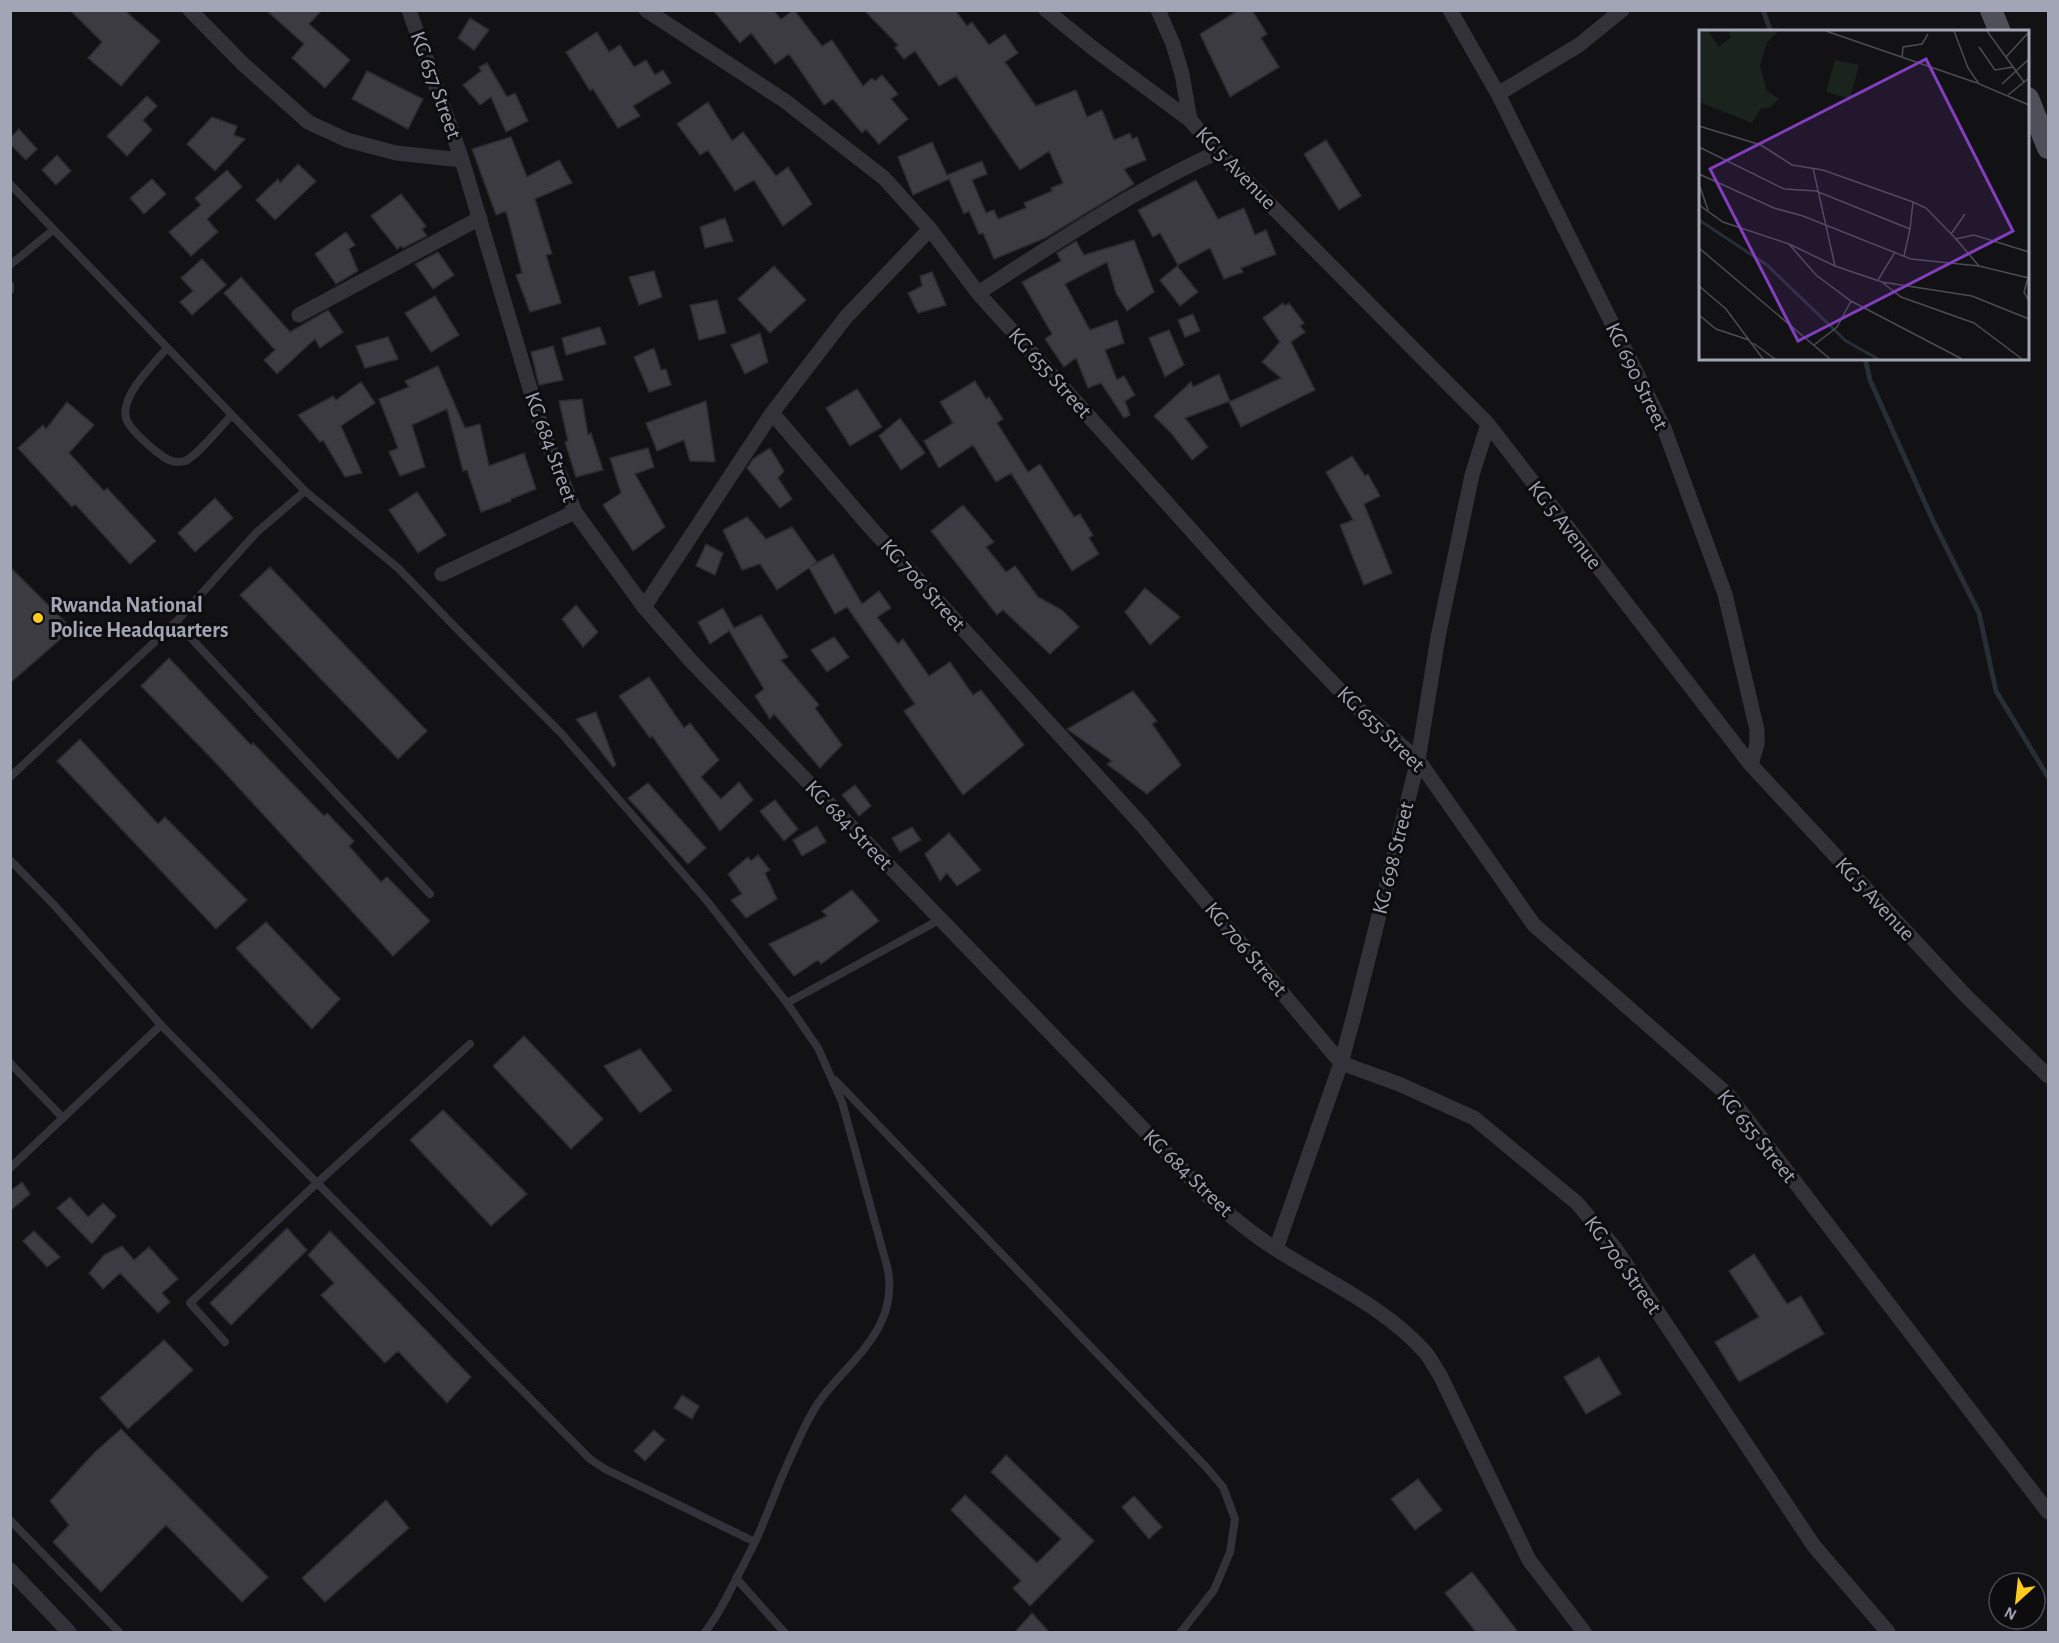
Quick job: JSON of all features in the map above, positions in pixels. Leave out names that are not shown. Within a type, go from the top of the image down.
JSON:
[{"type":"main road","points":[[1991,10],[1999,30]]},
{"type":"main road","points":[[2029,100],[2049,148]]},
{"type":"street","points":[[190,10],[243,64],[308,122],[347,140],[396,153],[462,160]]},
{"type":"street","name":"KG 657 Street","points":[[409,10],[462,160]]},
{"type":"street","name":"KG 655 Street","points":[[646,10],[775,95],[884,178],[930,229],[978,293],[1263,610],[1352,703],[1418,760],[1534,925],[1729,1096],[2049,1512]]},
{"type":"street","name":"KG 5 Avenue","points":[[1046,10],[1094,49],[1190,120],[1218,152],[1488,424],[1751,765],[1965,995],[2049,1076]]},
{"type":"street","points":[[1158,10],[1173,44],[1182,74],[1190,120]]},
{"type":"street","name":"KG 690 Street","points":[[1449,10],[1498,94],[1664,428],[1725,594],[1757,730],[1757,744],[1751,765]]},
{"type":"street","points":[[1498,94],[1579,45],[1622,10]]},
{"type":"street","points":[[978,293],[1066,236],[1180,169],[1218,152]]},
{"type":"street","name":"KG 684 Street","points":[[462,160],[542,429],[575,512],[644,607],[692,662],[939,920],[1207,1195],[1276,1249],[1368,1305],[1403,1331],[1426,1353],[1440,1375],[1529,1560],[1584,1632]]},
{"type":"street","points":[[299,315],[480,218]]},
{"type":"street","points":[[644,607],[772,413],[846,317],[930,229]]},
{"type":"street","name":"KG 706 Street","points":[[772,413],[870,527],[1141,824],[1341,1063],[1399,1084],[1474,1118],[1577,1203],[1615,1248],[1814,1546],[1888,1632]]},
{"type":"street","name":"KG 698 Street","points":[[1276,1249],[1341,1063],[1418,760],[1438,637],[1472,475],[1488,424]]},
{"type":"street","points":[[442,574],[575,512]]},
{"type":"street","points":[[10,1570],[69,1632]]},
{"type":"lane","points":[[10,184],[305,491],[398,568],[561,733],[707,900],[788,1003],[818,1048],[832,1077],[842,1102],[888,1270],[890,1284],[888,1299],[882,1324],[873,1339],[820,1400],[807,1422],[785,1468],[755,1542],[716,1619],[705,1632]]},
{"type":"lane","points":[[10,265],[53,230]]},
{"type":"lane","points":[[10,285],[10,290]]},
{"type":"lane","points":[[167,348],[130,393],[126,405],[127,421],[145,442],[167,461],[184,461],[195,453],[231,416]]},
{"type":"lane","points":[[10,777],[176,622],[257,532],[305,491]]},
{"type":"lane","points":[[176,622],[430,894]]},
{"type":"lane","points":[[10,860],[54,905],[160,1025],[590,1459],[605,1469],[755,1542]]},
{"type":"lane","points":[[788,1003],[939,920]]},
{"type":"lane","points":[[10,1168],[160,1025]]},
{"type":"lane","points":[[225,1342],[190,1303],[317,1183],[470,1044]]},
{"type":"lane","points":[[10,1063],[63,1118]]},
{"type":"lane","points":[[832,1077],[1198,1458],[1223,1487],[1235,1519],[1230,1552],[1214,1590],[1181,1632]]},
{"type":"lane","points":[[10,1520],[119,1632]]},
{"type":"lane","points":[[736,1578],[784,1632]]},
{"type":"building","points":[[70,10],[124,10],[160,41],[121,86],[88,58],[102,42]]},
{"type":"building","points":[[266,10],[322,10],[309,24],[350,60],[325,88],[292,58],[304,44]]},
{"type":"building","points":[[713,10],[773,10],[781,19],[794,10],[822,46],[832,40],[863,86],[872,78],[875,81],[882,75],[898,94],[891,99],[908,119],[879,144],[866,129],[862,133],[833,99],[824,105],[789,54],[775,64],[751,33],[740,43]]},
{"type":"building","points":[[864,10],[955,10],[967,26],[972,22],[989,45],[1005,34],[1018,53],[1005,62],[1036,106],[1076,90],[1087,117],[1102,110],[1114,140],[1130,133],[1132,139],[1137,137],[1146,160],[1124,169],[1134,184],[1045,238],[994,259],[983,233],[979,234],[969,211],[964,214],[949,179],[913,195],[898,157],[932,142],[947,175],[982,161],[987,174],[972,180],[986,213],[994,210],[998,219],[1026,208],[1024,203],[1052,191],[1051,188],[1063,183],[1049,151],[1020,170],[956,76],[939,86],[915,51],[904,59],[895,48],[898,45]]},
{"type":"building","points":[[1239,10],[1252,10],[1267,34],[1261,38],[1279,67],[1230,97],[1200,34]]},
{"type":"building","points":[[470,18],[489,30],[474,50],[458,38]]},
{"type":"building","points":[[597,32],[609,52],[620,45],[634,67],[646,60],[655,75],[663,70],[671,83],[633,106],[640,116],[618,128],[593,89],[590,91],[566,52]]},
{"type":"building","points":[[487,63],[507,97],[515,93],[528,121],[506,132],[491,97],[480,105],[463,85],[481,71],[479,67]]},
{"type":"building","points":[[367,71],[423,99],[408,129],[352,99]]},
{"type":"building","points":[[147,96],[157,106],[143,120],[152,130],[127,156],[107,136]]},
{"type":"building","points":[[708,102],[732,141],[743,132],[776,176],[788,167],[812,204],[783,226],[754,180],[735,191],[708,150],[700,155],[677,124]]},
{"type":"building","points":[[212,117],[237,126],[234,135],[245,139],[215,171],[187,144]]},
{"type":"building","points":[[19,129],[37,149],[26,160],[10,144],[10,138]]},
{"type":"building","points":[[511,137],[527,177],[559,160],[572,183],[535,199],[552,254],[546,255],[561,303],[530,312],[516,275],[522,273],[506,211],[496,215],[472,149]]},
{"type":"building","points":[[1326,140],[1361,196],[1339,210],[1304,154]]},
{"type":"building","points":[[57,155],[71,171],[56,185],[42,170]]},
{"type":"building","points":[[298,164],[316,181],[275,220],[256,200],[278,179],[280,183]]},
{"type":"building","points":[[227,170],[242,187],[207,219],[218,232],[191,256],[169,232],[201,205],[195,198]]},
{"type":"building","points":[[152,179],[166,194],[144,214],[130,198]]},
{"type":"building","points":[[1196,180],[1218,219],[1244,208],[1255,235],[1266,230],[1276,254],[1241,268],[1243,272],[1224,279],[1210,248],[1178,265],[1160,233],[1153,237],[1138,210]]},
{"type":"building","points":[[401,194],[426,226],[422,229],[427,236],[397,249],[371,216]]},
{"type":"building","points":[[725,218],[733,241],[705,248],[700,227]]},
{"type":"building","points":[[346,232],[355,245],[349,249],[358,271],[336,284],[315,254]]},
{"type":"building","points":[[1134,240],[1154,292],[1127,311],[1116,293],[1107,262],[1065,284],[1090,330],[1117,320],[1124,343],[1105,350],[1117,380],[1124,376],[1135,395],[1125,401],[1130,415],[1124,418],[1101,383],[1088,388],[1076,358],[1064,367],[1045,339],[1052,334],[1022,282],[1061,261],[1057,253],[1076,241],[1084,255]]},
{"type":"building","points":[[438,252],[454,275],[433,289],[415,264]]},
{"type":"building","points":[[202,259],[226,285],[192,315],[180,302],[193,291],[181,278]]},
{"type":"building","points":[[774,266],[806,300],[770,333],[738,299]]},
{"type":"building","points":[[1177,266],[1198,292],[1180,306],[1160,280]]},
{"type":"building","points":[[654,271],[662,297],[639,305],[629,277]]},
{"type":"building","points":[[932,272],[946,305],[918,313],[908,293],[922,286],[920,276]]},
{"type":"building","points":[[241,277],[290,332],[328,310],[343,332],[320,348],[315,339],[277,374],[264,360],[275,350],[224,293]]},
{"type":"building","points":[[435,296],[459,335],[431,352],[405,313]]},
{"type":"building","points":[[717,300],[726,333],[699,340],[690,305]]},
{"type":"building","points":[[1283,303],[1285,306],[1289,303],[1304,323],[1300,326],[1305,332],[1291,342],[1315,390],[1241,427],[1229,402],[1281,378],[1262,362],[1280,342],[1263,318]]},
{"type":"building","points":[[1193,314],[1200,331],[1185,337],[1178,320]]},
{"type":"building","points":[[600,327],[606,344],[566,355],[562,338]]},
{"type":"building","points":[[1169,330],[1184,365],[1165,377],[1149,338]]},
{"type":"building","points":[[760,333],[768,362],[745,374],[731,345]]},
{"type":"building","points":[[388,337],[398,359],[365,368],[356,346]]},
{"type":"building","points":[[553,346],[563,380],[539,385],[531,352]]},
{"type":"building","points":[[654,348],[661,370],[666,369],[671,385],[649,392],[634,357]]},
{"type":"building","points":[[438,366],[465,428],[480,424],[489,466],[524,453],[536,489],[481,512],[467,470],[463,471],[447,409],[412,425],[425,467],[400,476],[389,452],[398,448],[379,399],[409,387],[405,381]]},
{"type":"building","points":[[1219,374],[1230,401],[1185,418],[1208,447],[1192,460],[1172,434],[1154,416],[1191,382],[1193,387]]},
{"type":"building","points":[[975,381],[986,399],[989,397],[1003,419],[997,423],[1028,472],[1040,464],[1074,517],[1080,514],[1093,535],[1089,538],[1099,554],[1072,571],[1011,473],[996,482],[973,445],[939,468],[924,441],[953,423],[940,402]]},
{"type":"building","points":[[361,382],[375,403],[341,426],[362,473],[345,477],[323,440],[320,442],[298,415],[333,396],[336,400]]},
{"type":"building","points":[[857,389],[882,427],[850,446],[826,408]]},
{"type":"building","points":[[582,399],[588,435],[591,433],[603,470],[576,477],[565,442],[568,441],[559,401]]},
{"type":"building","points":[[706,401],[715,462],[690,461],[684,440],[657,451],[646,423]]},
{"type":"building","points":[[67,402],[94,425],[69,453],[104,491],[107,488],[156,541],[130,564],[75,504],[72,507],[18,448],[43,425],[46,429]]},
{"type":"building","points":[[900,418],[925,453],[901,470],[879,436]]},
{"type":"building","points":[[648,448],[654,467],[635,474],[665,527],[633,551],[603,505],[621,493],[610,458]]},
{"type":"building","points":[[770,448],[784,471],[778,478],[792,499],[780,508],[747,468],[753,459]]},
{"type":"building","points":[[1352,456],[1365,476],[1368,474],[1380,496],[1364,504],[1392,573],[1364,585],[1340,525],[1353,520],[1326,472]]},
{"type":"building","points":[[417,492],[446,535],[418,553],[389,510]]},
{"type":"building","points":[[215,498],[233,518],[195,552],[178,533]]},
{"type":"building","points":[[963,505],[994,542],[986,547],[1006,572],[1015,566],[1038,597],[1062,610],[1079,627],[1050,654],[1003,610],[997,615],[931,531]]},
{"type":"building","points":[[747,517],[766,539],[792,527],[817,562],[811,566],[833,554],[862,604],[879,591],[891,608],[877,617],[898,644],[903,639],[929,676],[950,662],[973,695],[981,690],[1024,745],[963,795],[904,711],[915,704],[847,607],[835,614],[809,568],[777,590],[760,564],[742,570],[723,530]]},
{"type":"building","points":[[706,544],[723,553],[715,575],[696,566]]},
{"type":"building","name":"Rwanda National Police Headquarters","points":[[10,567],[72,629],[10,683]]},
{"type":"building","points":[[270,567],[427,731],[398,759],[240,595]]},
{"type":"building","points":[[1145,588],[1180,617],[1150,645],[1125,612]]},
{"type":"building","points":[[576,605],[598,632],[583,647],[562,619]]},
{"type":"building","points":[[723,608],[734,628],[761,615],[788,657],[781,660],[819,705],[815,708],[842,745],[820,768],[774,714],[770,719],[755,696],[764,689],[729,631],[710,644],[698,622]]},
{"type":"building","points":[[834,637],[849,657],[827,672],[811,650]]},
{"type":"building","points":[[169,658],[251,745],[253,743],[324,816],[327,813],[354,841],[349,846],[381,882],[387,877],[430,921],[393,956],[215,762],[141,686]]},
{"type":"building","points":[[649,677],[684,728],[690,723],[719,760],[701,777],[721,799],[739,782],[753,800],[720,831],[652,736],[650,738],[619,696]]},
{"type":"building","points":[[1133,691],[1157,721],[1152,724],[1181,765],[1147,794],[1107,764],[1112,761],[1067,729]]},
{"type":"building","points":[[596,712],[616,765],[613,767],[576,719]]},
{"type":"building","points":[[80,739],[158,824],[165,817],[247,900],[216,929],[57,761]]},
{"type":"building","points":[[648,783],[706,848],[688,864],[628,798]]},
{"type":"building","points":[[855,785],[871,806],[859,816],[842,795]]},
{"type":"building","points":[[775,800],[798,829],[784,841],[760,811]]},
{"type":"building","points":[[817,826],[826,842],[802,856],[793,840]]},
{"type":"building","points":[[912,827],[921,840],[900,852],[892,838]]},
{"type":"building","points":[[949,833],[981,870],[957,886],[947,873],[940,881],[925,854]]},
{"type":"building","points":[[758,855],[770,870],[765,873],[777,899],[746,918],[731,900],[742,894],[728,874],[748,857],[751,861]]},
{"type":"building","points":[[852,890],[879,921],[821,964],[818,960],[794,976],[769,944],[827,916],[822,911]]},
{"type":"building","points":[[266,922],[340,999],[312,1029],[236,948]]},
{"type":"building","points":[[524,1036],[603,1119],[571,1149],[493,1066]]},
{"type":"building","points":[[640,1049],[672,1090],[640,1113],[604,1066]]},
{"type":"building","points":[[443,1110],[527,1194],[491,1226],[410,1140]]},
{"type":"building","points":[[22,1182],[30,1194],[10,1211],[10,1191]]},
{"type":"building","points":[[70,1197],[88,1217],[103,1203],[116,1216],[92,1244],[57,1208]]},
{"type":"building","points":[[287,1228],[307,1250],[231,1325],[210,1303]]},
{"type":"building","points":[[34,1231],[60,1257],[47,1267],[23,1241]]},
{"type":"building","points":[[330,1231],[471,1377],[447,1403],[398,1351],[385,1363],[321,1295],[334,1283],[308,1255]]},
{"type":"building","points":[[122,1246],[134,1260],[149,1247],[178,1279],[162,1293],[170,1302],[158,1313],[120,1273],[103,1289],[89,1273],[104,1255]]},
{"type":"building","points":[[1754,1254],[1787,1304],[1801,1296],[1824,1334],[1739,1382],[1715,1342],[1759,1317],[1729,1271]]},
{"type":"building","points":[[164,1340],[193,1370],[128,1429],[100,1398]]},
{"type":"building","points":[[1599,1357],[1621,1394],[1586,1414],[1564,1377]]},
{"type":"building","points":[[682,1395],[699,1406],[692,1419],[674,1408]]},
{"type":"building","points":[[121,1429],[268,1577],[242,1602],[166,1525],[101,1592],[53,1542],[69,1525],[50,1501],[95,1452]]},
{"type":"building","points":[[654,1430],[665,1440],[645,1461],[634,1451]]},
{"type":"building","points":[[1006,1455],[1094,1541],[1030,1606],[1013,1588],[1021,1581],[951,1510],[965,1495],[1037,1563],[1061,1539],[991,1472]]},
{"type":"building","points":[[1418,1479],[1442,1510],[1415,1530],[1391,1499]]},
{"type":"building","points":[[1134,1496],[1162,1527],[1149,1539],[1122,1507]]},
{"type":"building","points":[[386,1500],[409,1528],[325,1602],[302,1578]]},
{"type":"building","points":[[1472,1572],[1518,1632],[1476,1632],[1445,1593]]},
{"type":"building","points":[[1032,1613],[1049,1632],[1015,1632]]},
{"type":"waterway","points":[[1763,10],[1770,30]]},
{"type":"waterway","points":[[1865,360],[1870,380],[1934,523],[1979,613],[1996,691],[2048,777]]},
{"type":"place","name":"Rwanda National Police Headquarters","points":[[38,618]]}]
